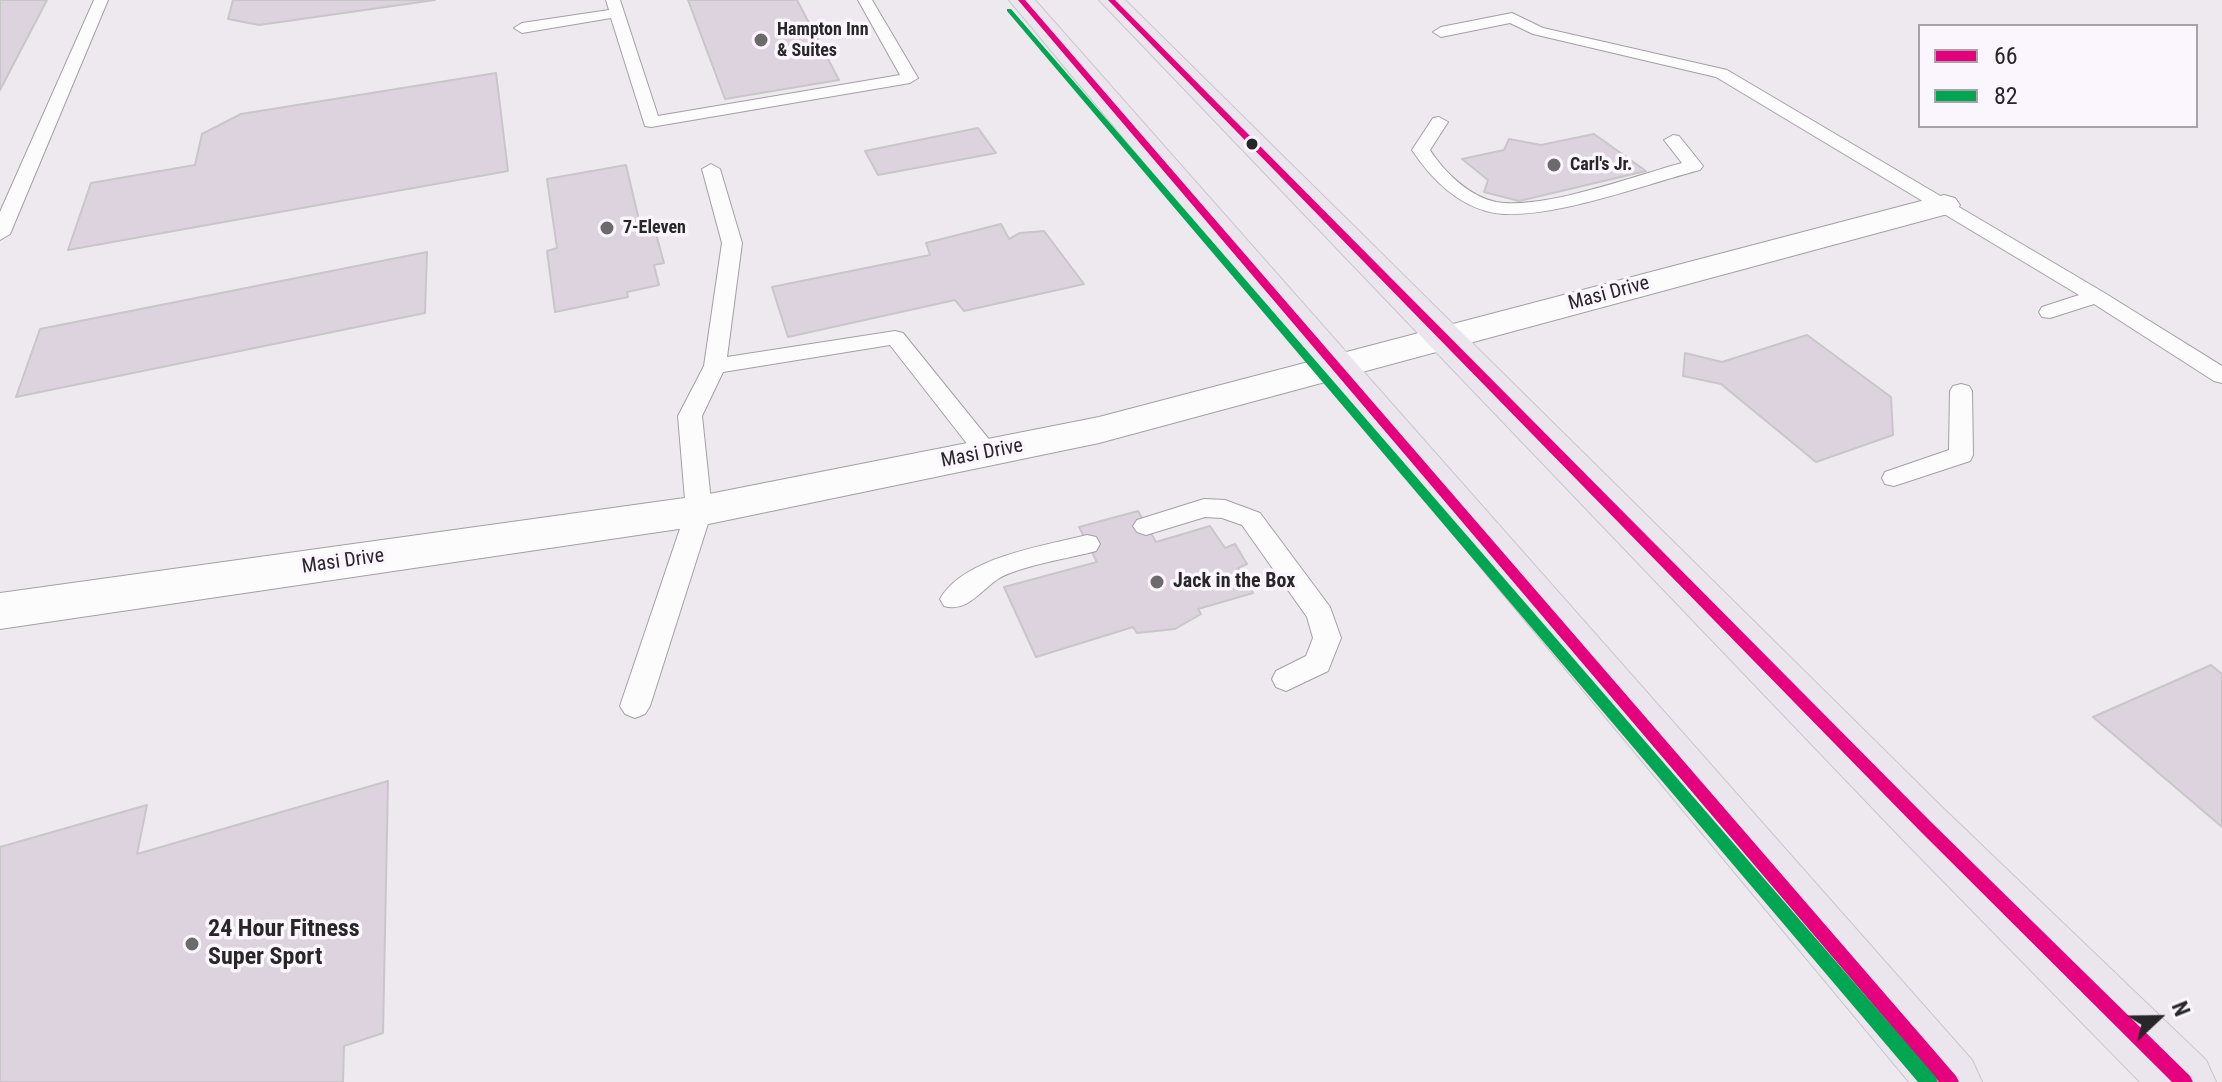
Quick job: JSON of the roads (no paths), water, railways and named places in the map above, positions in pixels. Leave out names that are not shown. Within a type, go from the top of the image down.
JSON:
[{"type":"main road","points":[[1021,0],[1950,1082]]},
{"type":"main road","points":[[1111,0],[1926,827],[2184,1082]]},
{"type":"street","name":"Masi Drive","points":[[0,611],[699,511],[1099,430],[1944,205]]},
{"type":"lane","points":[[0,234],[101,0]]},
{"type":"lane","points":[[522,28],[615,7],[651,122],[910,78],[865,0]]},
{"type":"lane","points":[[1441,32],[1512,18],[1538,31],[1721,73],[2096,296],[2222,376]]},
{"type":"lane","points":[[1439,122],[1421,150],[1431,168],[1463,193],[1492,208],[1518,209],[1694,166],[1673,140]]},
{"type":"lane","points":[[635,706],[699,511],[690,416],[715,366],[732,243],[711,169]]},
{"type":"lane","points":[[2050,312],[2096,296]]},
{"type":"lane","points":[[715,366],[895,338],[988,453]]},
{"type":"lane","points":[[1894,478],[1961,455],[1961,391]]},
{"type":"lane","points":[[1146,526],[1204,508],[1225,509],[1251,519],[1320,614],[1327,638],[1318,663],[1286,679]]},
{"type":"lane","points":[[954,599],[992,570],[1087,544]]},
{"type":"place","name":"Hampton Inn & Suites","points":[[761,40]]},
{"type":"place","name":"Carl's Jr.","points":[[1554,165]]},
{"type":"place","name":"7-Eleven","points":[[607,228]]},
{"type":"place","name":"Jack in the Box","points":[[1157,582]]},
{"type":"place","name":"24 Hour Fitness Super Sport","points":[[192,944]]}]
